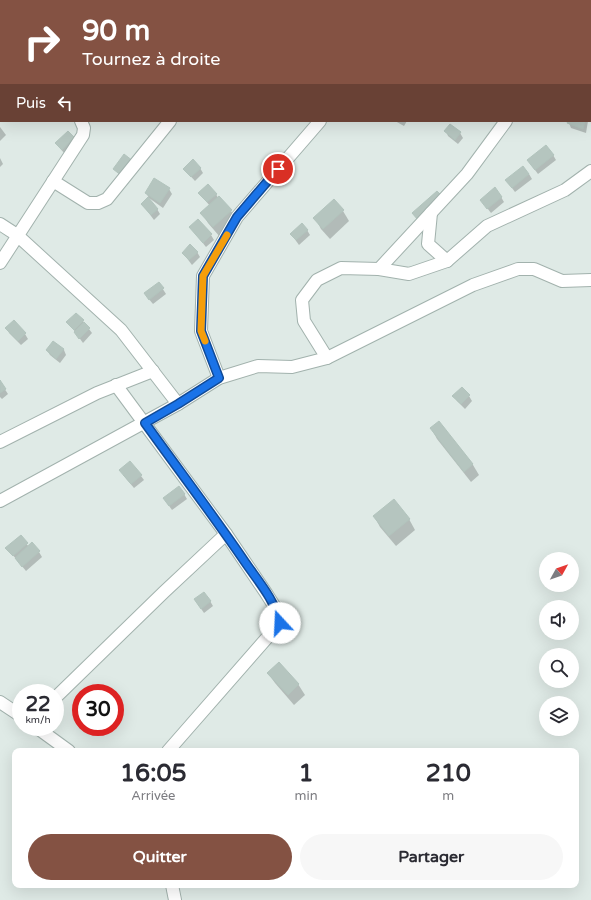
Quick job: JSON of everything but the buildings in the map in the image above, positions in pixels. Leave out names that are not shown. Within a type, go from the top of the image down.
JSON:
[{"type":"street","points":[[0,263],[83,135],[84,128],[81,122]]},
{"type":"street","points":[[53,181],[88,203],[98,203],[107,199],[169,122]]},
{"type":"street","points":[[219,378],[201,331],[203,276],[237,217],[319,122]]},
{"type":"street","points":[[379,269],[467,174],[505,122]]},
{"type":"street","points":[[327,358],[304,320],[302,300],[317,280],[341,268],[379,269],[409,274],[447,261],[487,226],[565,190],[591,171]]},
{"type":"street","points":[[431,213],[428,244],[447,261]]},
{"type":"street","points":[[0,224],[18,234],[121,330],[178,404]]},
{"type":"street","points":[[0,501],[145,423],[219,378],[258,366],[292,367],[327,358],[473,285],[518,269],[534,269],[562,281],[591,280]]},
{"type":"street","points":[[0,442],[97,393],[153,371]]},
{"type":"street","points":[[116,385],[226,534],[274,605],[278,612],[280,623],[171,748]]},
{"type":"street","points":[[64,689],[226,534]]},
{"type":"street","points":[[0,702],[12,710]]},
{"type":"street","points":[[48,736],[64,748]]},
{"type":"street","points":[[173,888],[175,900]]},
{"type":"slow traffic","points":[[205,341],[201,331],[203,276],[227,235]]},
{"type":"route","points":[[278,169],[237,217],[203,276],[201,331],[219,378],[145,423],[226,534],[266,593],[278,612],[280,623]]}]
